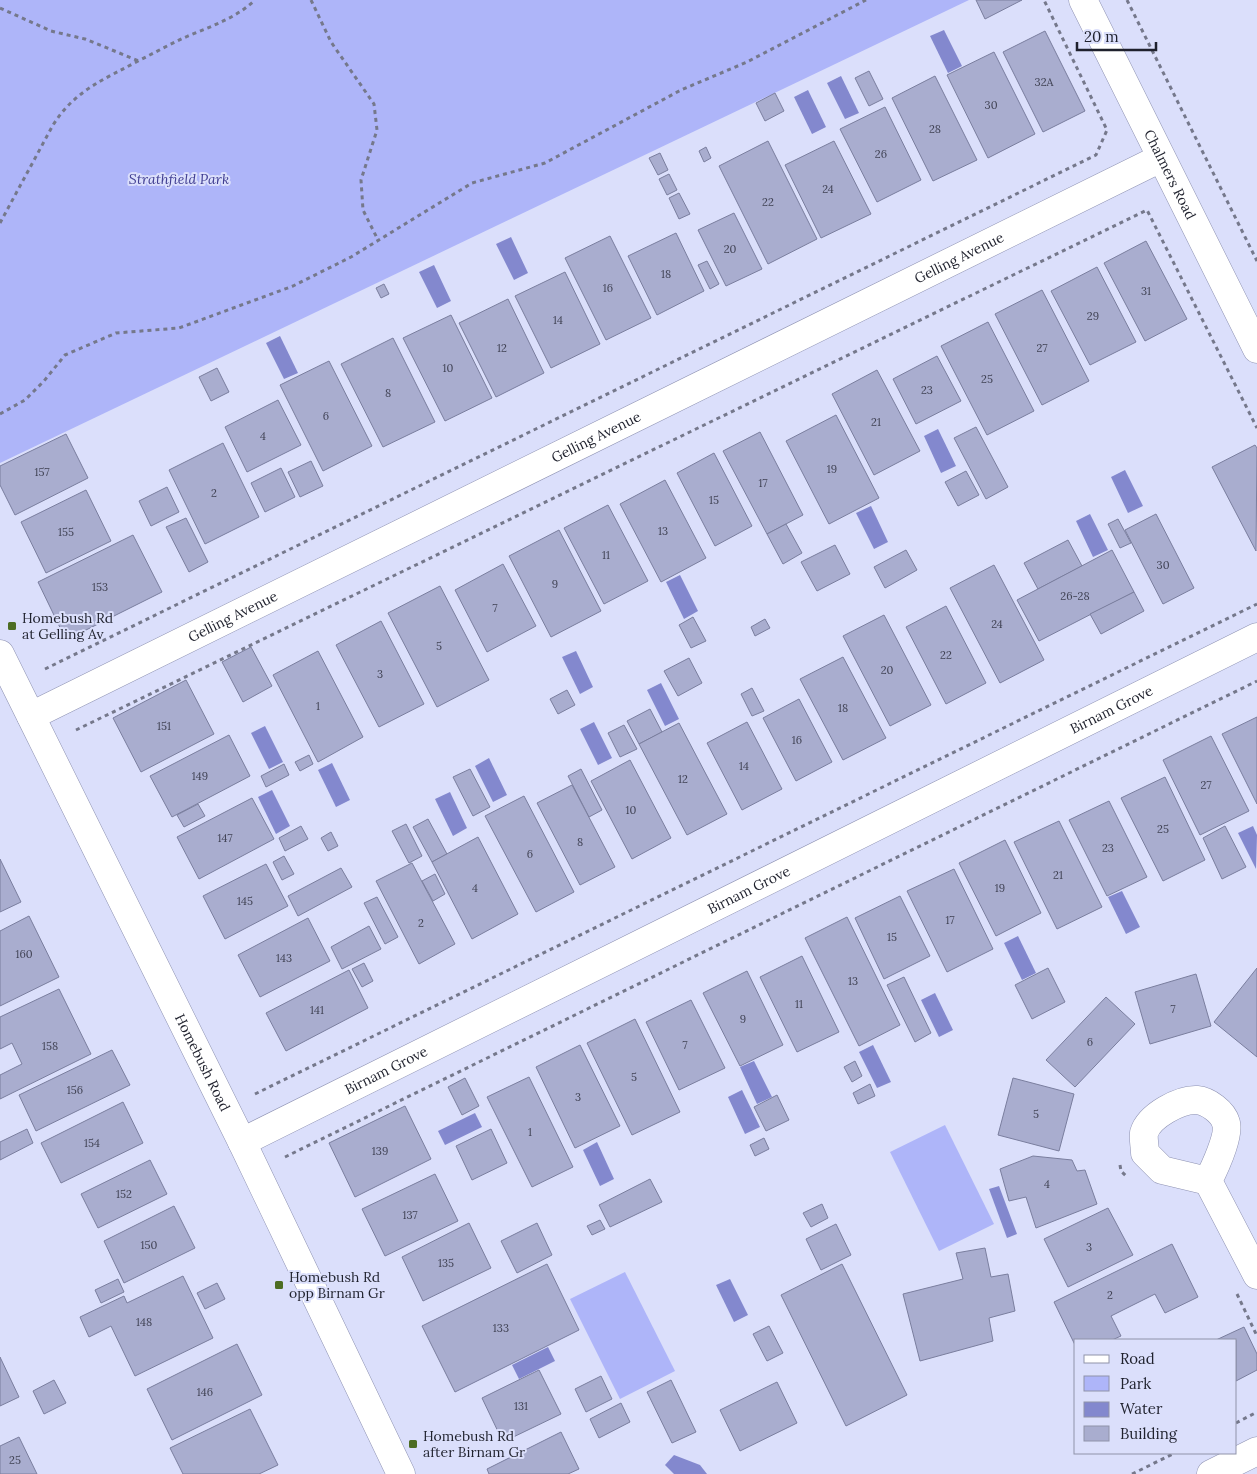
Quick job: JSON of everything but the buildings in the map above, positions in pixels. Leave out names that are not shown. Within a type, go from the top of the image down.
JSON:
[{"type":"street","name":"Chalmers Road","points":[[1083,0],[1257,348]]},
{"type":"street","name":"Gelling Avenue","points":[[31,716],[1161,158]]},
{"type":"street","name":"Birnam Grove","points":[[242,1142],[1257,637]]},
{"type":"street","name":"Homebush Road","points":[[0,654],[242,1142],[401,1474]]},
{"type":"street","points":[[1208,1181],[1257,1275]]},
{"type":"street","points":[[1211,1474],[1257,1451]]},
{"type":"path","points":[[0,223],[62,110],[87,89],[186,36],[226,21],[255,0]]},
{"type":"path","points":[[311,0],[331,42],[374,104],[377,130],[361,180],[363,210],[378,240]]},
{"type":"path","points":[[0,414],[25,400],[44,381],[64,355],[116,333],[179,328],[293,286],[351,257],[472,183],[545,164],[681,90],[747,62],[866,0]]},
{"type":"path","points":[[45,669],[1096,154],[1107,130],[1044,0]]},
{"type":"path","points":[[1128,0],[1257,261]]},
{"type":"path","points":[[0,8],[51,31],[85,40],[139,61]]},
{"type":"path","points":[[76,730],[1146,210],[1257,428]]},
{"type":"path","points":[[255,1094],[1257,604]]},
{"type":"path","points":[[285,1157],[1257,681]]},
{"type":"path","points":[[1237,1422],[1257,1412]]},
{"type":"path","points":[[1132,1474],[1173,1454]]},
{"type":"green space","name":"Strathfield Park","points":[[0,0],[969,0],[0,463]]},
{"type":"green space","points":[[945,1125],[994,1224],[939,1251],[890,1152]]},
{"type":"green space","points":[[625,1272],[675,1371],[620,1399],[570,1299]]},
{"type":"water","points":[[944,30],[962,66],[948,73],[930,36]]},
{"type":"water","points":[[841,76],[859,113],[845,119],[827,83]]},
{"type":"water","points":[[808,90],[826,127],[812,134],[794,97]]},
{"type":"water","points":[[511,237],[528,273],[514,280],[496,244]]},
{"type":"water","points":[[434,265],[451,301],[437,308],[419,272]]},
{"type":"water","points":[[280,336],[298,373],[284,379],[266,343]]},
{"type":"water","points":[[938,429],[956,466],[941,473],[924,436]]},
{"type":"water","points":[[1125,470],[1143,506],[1128,513],[1111,477]]},
{"type":"water","points":[[871,506],[888,542],[874,549],[856,513]]},
{"type":"water","points":[[1090,514],[1108,550],[1093,557],[1076,521]]},
{"type":"water","points":[[680,575],[698,611],[684,619],[666,582]]},
{"type":"water","points":[[576,651],[593,687],[580,694],[562,657]]},
{"type":"water","points":[[661,683],[679,719],[665,726],[647,690]]},
{"type":"water","points":[[594,722],[612,758],[598,765],[580,729]]},
{"type":"water","points":[[265,726],[283,762],[269,769],[251,733]]},
{"type":"water","points":[[489,758],[507,795],[493,802],[475,766]]},
{"type":"water","points":[[332,763],[350,800],[336,807],[318,770]]},
{"type":"water","points":[[272,790],[290,826],[276,834],[258,797]]},
{"type":"water","points":[[450,792],[467,828],[453,836],[435,799]]},
{"type":"water","points":[[1253,826],[1257,835],[1256,869],[1238,833]]},
{"type":"water","points":[[1122,891],[1140,927],[1126,934],[1108,897]]},
{"type":"water","points":[[1018,936],[1036,973],[1022,980],[1004,943]]},
{"type":"water","points":[[935,993],[953,1030],[939,1037],[921,1000]]},
{"type":"water","points":[[873,1045],[891,1082],[877,1088],[859,1052]]},
{"type":"water","points":[[754,1061],[772,1097],[757,1104],[740,1067]]},
{"type":"water","points":[[742,1090],[760,1127],[745,1134],[728,1097]]},
{"type":"water","points":[[475,1113],[482,1127],[445,1145],[438,1131]]},
{"type":"water","points":[[597,1142],[614,1179],[600,1186],[583,1150]]},
{"type":"water","points":[[999,1186],[1017,1234],[1007,1238],[989,1189]]},
{"type":"water","points":[[730,1279],[748,1315],[734,1322],[716,1285]]},
{"type":"water","points":[[548,1347],[555,1361],[519,1379],[512,1365]]},
{"type":"water","points":[[674,1455],[700,1465],[707,1474],[674,1474],[665,1465]]},
{"type":"place","name":"Homebush Rd at Gelling Av","points":[[12,626]]},
{"type":"place","name":"Homebush Rd opp Birnam Gr","points":[[279,1285]]},
{"type":"place","name":"Homebush Rd after Birnam Gr","points":[[413,1444]]}]
